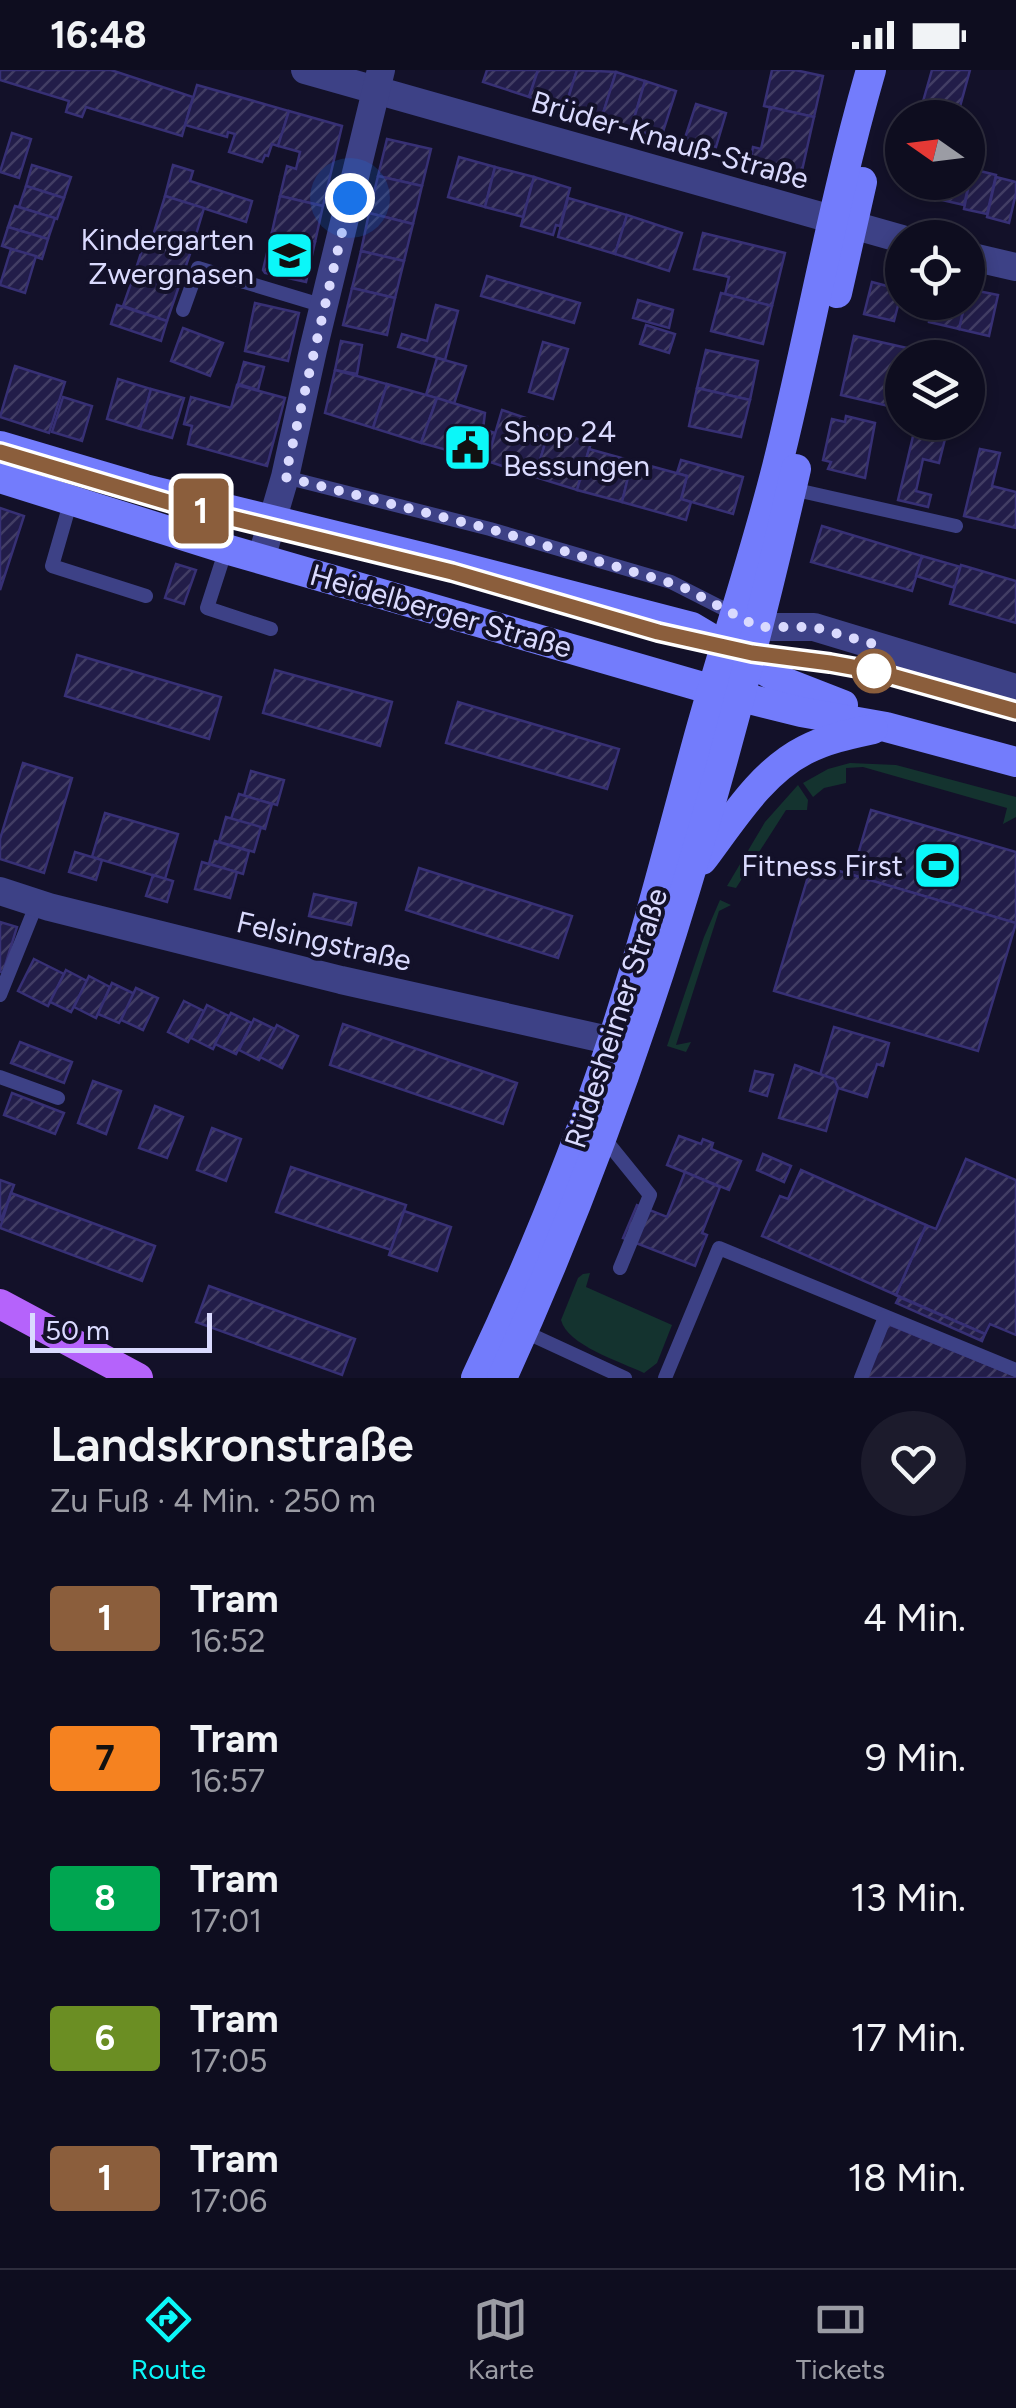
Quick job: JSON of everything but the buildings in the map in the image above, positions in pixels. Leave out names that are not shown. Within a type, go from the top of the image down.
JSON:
[{"type":"main road","points":[[740,636],[792,489],[872,70]]},
{"type":"main road","points":[[740,636],[777,468],[885,70]]},
{"type":"main road","name":"Heidelberger Straße","points":[[0,446],[145,489],[267,540],[727,694],[886,727],[1016,762]]},
{"type":"main road","name":"Heidelberger Straße","points":[[0,478],[226,549],[267,540],[426,558],[740,636],[784,682],[834,700],[886,727]]},
{"type":"main road","name":"Rüdesheimer Straße","points":[[502,1378],[603,1137],[666,862],[727,694],[740,636]]},
{"type":"main road","name":"Rüdesheimer Straße","points":[[476,1378],[624,1044],[690,876],[727,751],[727,694]]},
{"type":"main road","points":[[690,876],[748,800],[787,762],[831,740],[886,727]]},
{"type":"main road","points":[[0,1304],[138,1378]]},
{"type":"street","name":"Brüder-Knauß-Straße","points":[[305,70],[378,80],[885,234]]},
{"type":"street","points":[[267,540],[378,80]]},
{"type":"street","points":[[985,260],[1016,267]]},
{"type":"street","points":[[740,636],[814,627],[1016,688]]},
{"type":"street","name":"Felsingstraße","points":[[0,892],[341,980],[624,1044]]},
{"type":"lane","points":[[183,310],[198,268],[324,306]]},
{"type":"lane","points":[[285,477],[490,529],[671,582],[740,636]]},
{"type":"lane","points":[[792,489],[956,526]]},
{"type":"lane","points":[[71,500],[52,566],[146,596]]},
{"type":"lane","points":[[226,549],[207,608],[271,629]]},
{"type":"lane","points":[[0,995],[37,904]]},
{"type":"lane","points":[[0,1077],[58,1098]]},
{"type":"lane","points":[[603,1137],[650,1195],[620,1268]]},
{"type":"lane","points":[[665,1378],[719,1248],[1016,1370]]},
{"type":"lane","points":[[861,1378],[886,1318]]},
{"type":"lane","points":[[523,1332],[625,1378]]},
{"type":"green space","points":[[850,763],[896,765],[1016,797],[1016,817],[1003,824],[1007,808],[863,767],[846,768],[846,783],[824,788],[813,797],[803,783],[828,769]]},
{"type":"green space","points":[[798,785],[808,800],[807,810],[786,810],[736,888],[727,886],[765,822]]},
{"type":"green space","points":[[720,900],[731,905],[719,911],[676,1045],[691,1042],[686,1052],[667,1046]]},
{"type":"green space","points":[[590,1273],[586,1287],[672,1325],[657,1363],[644,1373],[596,1352],[565,1329],[561,1320],[578,1278]]},
{"type":"tram line","points":[[0,452],[178,505],[451,572],[658,631],[752,653],[874,671],[1016,711]]},
{"type":"tram line","name":"1","points":[[0,452],[178,505],[452,572],[658,632],[752,653],[874,671],[1016,711]]},
{"type":"place","name":"Kindergarten Zwergnasen","points":[[289,256]]},
{"type":"place","name":"Shop 24 Bessungen","points":[[468,448]]},
{"type":"place","name":"Fitness First","points":[[938,865]]},
{"type":"route","points":[[350,198],[285,477],[490,529],[681,586],[758,627],[814,627],[877,645],[874,671]]}]
